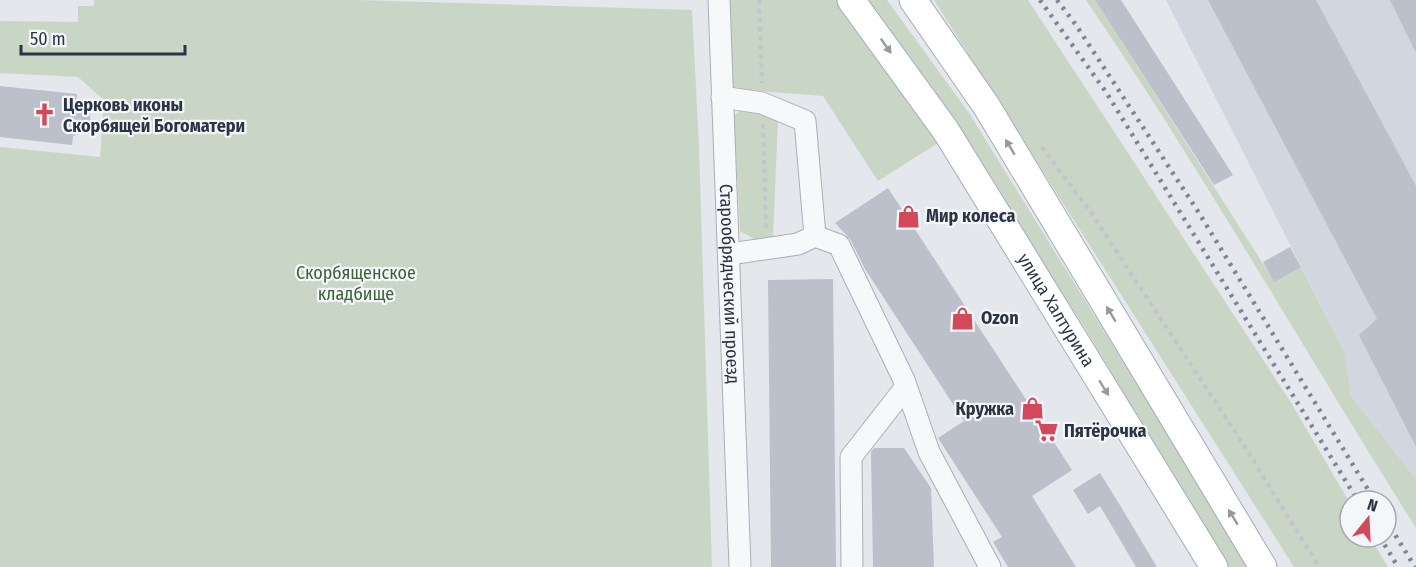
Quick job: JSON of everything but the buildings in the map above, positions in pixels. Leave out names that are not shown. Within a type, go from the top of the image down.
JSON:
[{"type":"main road","name":"улица Халтурина","points":[[850,0],[882,39],[946,131],[1214,567]]},
{"type":"main road","points":[[913,0],[987,107],[1263,567]]},
{"type":"street","name":"Старообрядческий проезд","points":[[719,0],[740,567]]},
{"type":"street","points":[[722,97],[762,104],[805,121],[815,236]]},
{"type":"street","points":[[730,254],[798,244],[815,236],[839,245],[904,380],[929,452],[990,567]]},
{"type":"street","points":[[852,567],[851,457],[905,388],[904,380]]},
{"type":"path","points":[[1037,140],[1098,224],[1245,447],[1319,567]]},
{"type":"shaded area","points":[[1166,0],[1416,0],[1416,479],[1351,396],[1345,353]]},
{"type":"green space","name":"Скорбященское кладбище","points":[[94,0],[357,0],[692,10],[699,146],[712,567],[0,567],[0,147],[100,157],[104,100],[78,77],[0,73],[0,21],[78,22],[78,6],[94,6]]},
{"type":"green space","points":[[729,0],[836,0],[938,143],[878,181],[823,96],[733,89]]},
{"type":"green space","points":[[866,0],[887,0],[969,113],[1250,567],[1228,567],[1085,328],[952,123]]},
{"type":"green space","points":[[934,0],[1028,0],[1290,401],[1342,489],[1338,489],[1338,549],[1377,549],[1388,567],[1294,567]]},
{"type":"green space","points":[[1086,0],[1095,0],[1274,281],[1301,267],[1345,353],[1351,396],[1416,479],[1416,528],[1398,499],[1398,489],[1392,489],[1213,196]]},
{"type":"green space","points":[[751,107],[778,119],[773,239],[758,241],[740,231],[734,116],[741,109]]},
{"type":"railway","points":[[1040,0],[1106,92],[1351,489]]},
{"type":"railway","points":[[1057,0],[1076,25],[1199,213],[1368,489]]},
{"type":"railway","points":[[1398,539],[1415,567]]},
{"type":"railway","points":[[1387,549],[1398,567]]},
{"type":"place","name":"Церковь иконы Скорбящей Богоматери","points":[[45,115]]},
{"type":"place","name":"Мир колеса","points":[[908,216]]},
{"type":"place","name":"Ozon","points":[[963,318]]},
{"type":"place","name":"Кружка","points":[[1032,409]]},
{"type":"place","name":"Пятёрочка","points":[[1046,431]]}]
